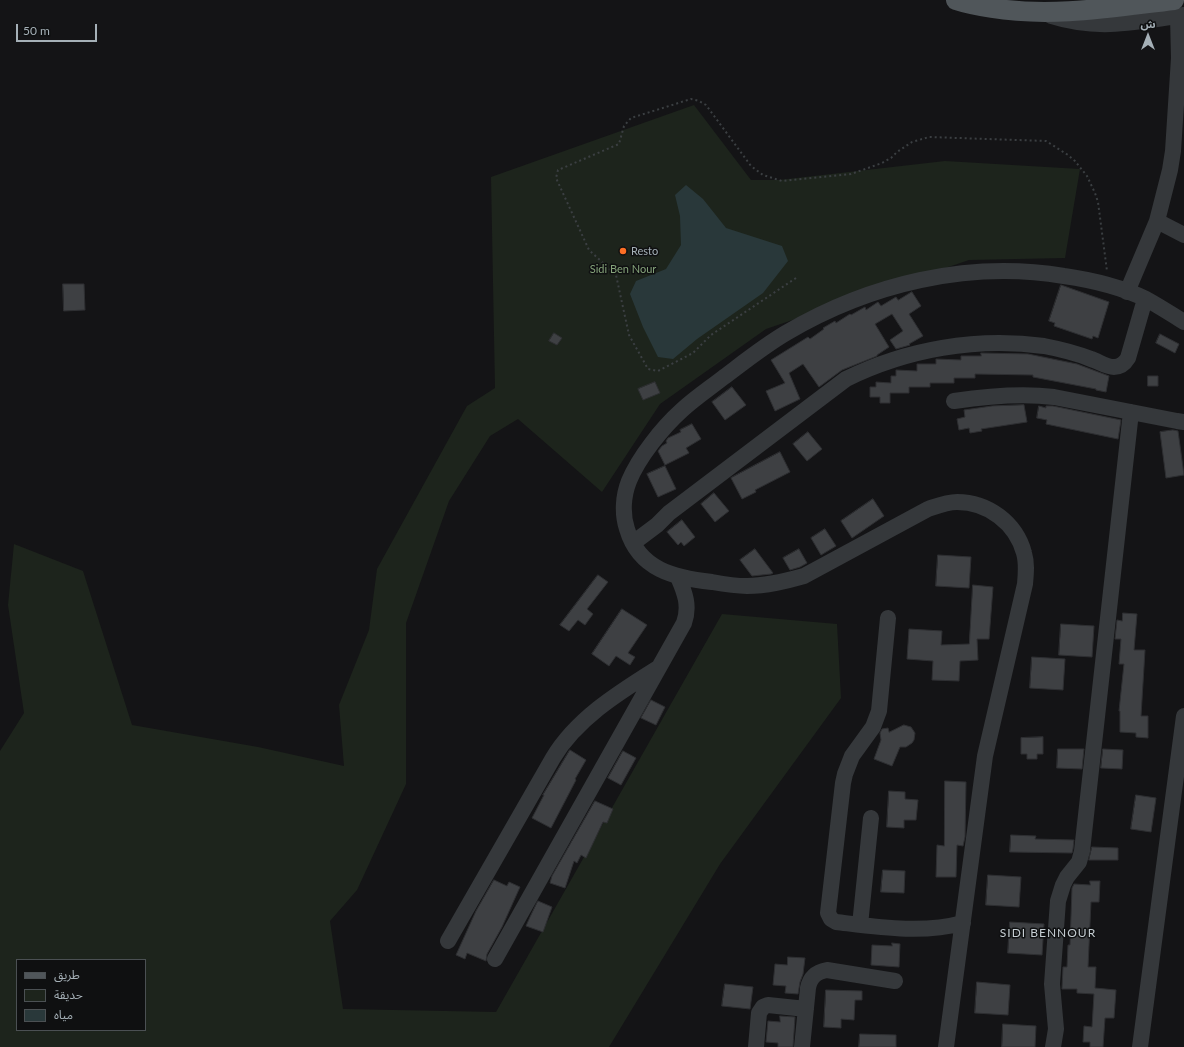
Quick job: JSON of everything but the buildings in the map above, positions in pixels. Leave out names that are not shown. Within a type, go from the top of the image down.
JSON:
[{"type":"main road","points":[[956,0],[1001,10],[1040,12],[1121,4],[1178,10]]},
{"type":"street","points":[[1040,12],[1070,21],[1102,25],[1137,22],[1178,10],[1179,58],[1173,151],[1168,182],[1157,221],[1127,292]]},
{"type":"street","points":[[1157,221],[1184,235]]},
{"type":"street","points":[[946,1047],[964,923],[984,756],[1025,584],[1026,568],[1024,554],[1019,539],[1010,527],[993,512],[972,504],[957,502],[942,504],[928,509],[804,576],[790,580],[746,586],[678,577],[656,567],[646,560],[633,543],[625,523],[625,496],[628,483],[634,471],[656,440],[681,411],[749,358],[786,333],[826,313],[860,298],[897,285],[934,277],[972,272],[1010,271],[1048,273],[1086,280],[1127,292],[1145,299],[1184,322]]},
{"type":"street","points":[[633,543],[657,525],[669,513],[846,379],[865,370],[904,356],[924,351],[952,346],[989,344],[1028,344],[1046,347],[1078,354],[1111,367],[1118,367],[1128,358],[1145,299]]},
{"type":"street","points":[[954,401],[1006,395],[1039,395],[1184,422]]},
{"type":"street","points":[[1053,1047],[1056,1029],[1052,984],[1058,901],[1063,885],[1067,877],[1079,862],[1082,851],[1131,412]]},
{"type":"street","points":[[646,560],[650,542],[657,525]]},
{"type":"street","points":[[495,959],[660,668],[686,618],[687,600],[678,577]]},
{"type":"street","points":[[888,618],[879,711],[872,727],[852,756],[843,783],[828,910],[829,916],[833,921],[860,925],[925,929],[950,927],[964,923]]},
{"type":"street","points":[[448,941],[566,738],[584,721],[624,690],[660,668]]},
{"type":"street","points":[[1140,1047],[1184,716]]},
{"type":"street","points":[[860,925],[871,818]]},
{"type":"street","points":[[802,1047],[809,983],[814,976],[827,970],[895,980]]},
{"type":"street","points":[[756,1047],[759,1013],[763,1007],[768,1005],[806,1009]]},
{"type":"path","points":[[796,278],[711,335],[693,353],[658,372],[648,369],[629,335],[616,275],[589,250],[556,178],[556,173],[558,170],[619,144],[624,126],[631,118],[691,99],[706,105],[750,166],[756,171],[770,178],[782,181],[851,174],[882,163],[912,142],[929,137],[1046,141],[1075,161],[1092,184],[1098,202],[1109,286]]},
{"type":"green space","name":"Sidi Ben Nour","points":[[694,105],[751,180],[779,180],[945,161],[1080,169],[1065,258],[969,260],[766,329],[660,404],[602,492],[518,419],[490,436],[449,501],[406,623],[406,784],[357,890],[330,921],[343,1009],[496,1012],[722,614],[837,624],[841,698],[720,864],[609,1047],[0,1047],[0,751],[24,713],[8,605],[14,544],[83,571],[132,725],[258,747],[344,766],[339,705],[369,630],[377,569],[467,406],[495,388],[491,177]]},
{"type":"water","points":[[686,185],[703,199],[726,228],[782,246],[788,261],[763,293],[697,339],[673,359],[658,357],[643,327],[630,294],[636,281],[666,269],[681,245],[680,216],[675,195]]},
{"type":"place","name":"Resto","points":[[623,251]]},
{"type":"district","name":"SIDI BENNOUR","points":[[1048,933]]}]
